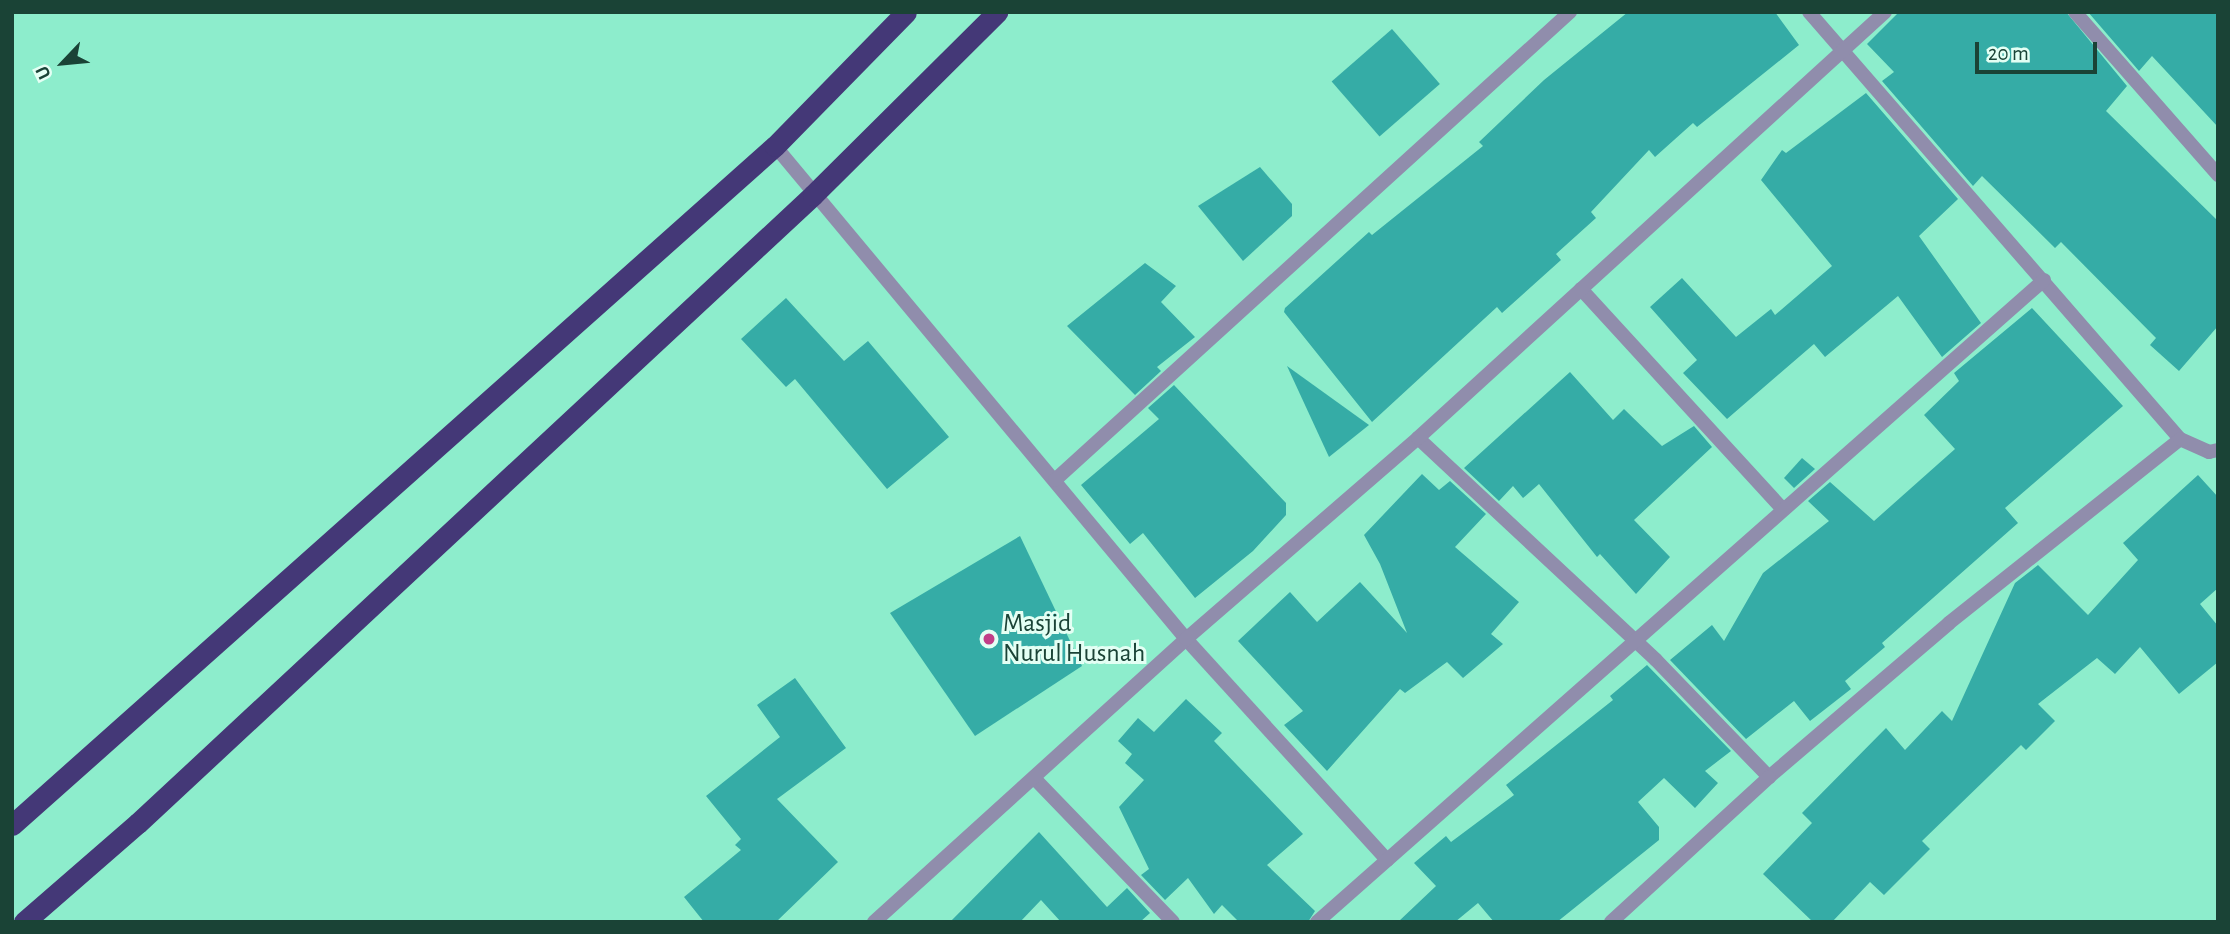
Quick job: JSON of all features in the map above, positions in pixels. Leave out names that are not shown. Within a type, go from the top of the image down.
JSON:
[{"type":"highway","points":[[12,825],[775,146],[906,12]]},
{"type":"highway","points":[[24,922],[138,823],[813,195],[997,12]]},
{"type":"street","points":[[1055,480],[1570,12]]},
{"type":"street","points":[[1809,12],[2180,439],[2209,452],[2218,450]]},
{"type":"street","points":[[874,922],[891,916],[1034,778],[1186,639],[1418,438],[1885,12]]},
{"type":"street","points":[[2075,12],[2218,174]]},
{"type":"street","points":[[775,146],[813,195],[1186,639],[1387,860]]},
{"type":"street","points":[[1317,922],[1632,639],[2044,280]]},
{"type":"street","points":[[1581,289],[1782,508]]},
{"type":"street","points":[[1418,438],[1632,639],[1769,777]]},
{"type":"street","points":[[1611,922],[1769,777],[1949,624],[2180,439]]},
{"type":"street","points":[[1034,778],[1173,922]]},
{"type":"building","points":[[1628,12],[1775,12],[1799,45],[1697,127],[1693,123],[1655,157],[1649,150],[1591,212],[1596,218],[1556,254],[1561,260],[1502,313],[1497,307],[1372,422],[1284,312],[1285,308],[1369,232],[1372,235],[1483,146],[1479,142],[1544,80]]},
{"type":"building","points":[[1899,12],[2066,12],[2127,86],[2106,111],[2218,221],[2218,326],[2179,371],[2150,345],[2156,338],[2061,242],[2055,248],[1982,176],[1973,186],[1882,81],[1894,72],[1867,44]]},
{"type":"building","points":[[2088,12],[2218,12],[2218,127],[2152,56],[2139,71]]},
{"type":"building","points":[[1392,29],[1440,84],[1380,137],[1332,81]]},
{"type":"building","points":[[1866,93],[1958,199],[1919,236],[1981,323],[1942,357],[1898,296],[1825,357],[1814,344],[1727,419],[1683,373],[1697,360],[1650,307],[1682,278],[1736,337],[1771,309],[1775,315],[1832,266],[1761,180],[1782,150],[1786,153]]},
{"type":"building","points":[[1260,167],[1292,204],[1292,216],[1243,261],[1198,206]]},
{"type":"building","points":[[1145,263],[1176,286],[1161,302],[1195,337],[1157,367],[1161,371],[1135,395],[1067,326]]},
{"type":"building","points":[[786,298],[844,361],[868,341],[949,437],[887,489],[795,379],[786,387],[741,339]]},
{"type":"building","points":[[2032,308],[2123,406],[2005,508],[2018,523],[1882,643],[1885,647],[1845,681],[1851,689],[1810,721],[1794,701],[1746,739],[1670,660],[1712,625],[1724,641],[1763,573],[1829,521],[1808,501],[1830,482],[1874,521],[1955,449],[1924,415],[1959,381],[1954,373]]},
{"type":"building","points":[[1287,366],[1369,425],[1329,457]]},
{"type":"building","points":[[1570,372],[1613,420],[1624,409],[1662,446],[1694,426],[1712,447],[1634,520],[1670,557],[1636,594],[1600,554],[1597,557],[1539,484],[1523,498],[1513,486],[1499,501],[1464,468]]},
{"type":"building","points":[[1174,385],[1286,503],[1286,515],[1253,551],[1195,598],[1143,533],[1130,544],[1081,485],[1159,419],[1148,408]]},
{"type":"building","points":[[1802,458],[1815,469],[1794,488],[1784,478]]},
{"type":"building","points":[[1422,474],[1439,490],[1450,481],[1486,514],[1455,547],[1519,602],[1491,634],[1503,644],[1463,678],[1447,662],[1405,693],[1400,689],[1327,771],[1284,725],[1303,711],[1238,641],[1290,592],[1317,622],[1360,582],[1407,633],[1380,564],[1364,535]]},
{"type":"building","points":[[2198,475],[2218,497],[2218,588],[2200,604],[2218,626],[2218,662],[2179,694],[2140,647],[2115,674],[2097,658],[2038,704],[2055,721],[2026,750],[2021,745],[1922,841],[1930,849],[1884,895],[1870,882],[1832,922],[1813,922],[1763,874],[1812,823],[1802,813],[1886,728],[1905,750],[1942,711],[1952,721],[2015,583],[2038,565],[2088,615],[2138,560],[2123,543]]},
{"type":"building","name":"Masjid Nurul Husnah","points":[[1020,536],[1082,666],[975,736],[890,613]]},
{"type":"building","points":[[1647,665],[1731,751],[1705,771],[1718,783],[1695,808],[1664,778],[1638,802],[1659,827],[1659,840],[1557,922],[1494,922],[1478,903],[1455,922],[1398,922],[1436,886],[1414,863],[1446,836],[1451,842],[1514,795],[1506,785],[1613,700],[1610,696]]},
{"type":"building","points":[[795,678],[846,748],[777,799],[838,862],[776,922],[704,922],[684,897],[741,850],[735,845],[741,839],[706,796],[780,737],[757,705]]},
{"type":"building","points":[[1186,699],[1222,733],[1214,741],[1303,834],[1267,865],[1315,911],[1308,922],[1239,922],[1222,905],[1214,914],[1188,878],[1165,900],[1141,875],[1149,869],[1119,807],[1144,780],[1125,763],[1132,754],[1118,741],[1138,718],[1154,732]]},
{"type":"building","points":[[1039,832],[1107,907],[1127,888],[1150,913],[1140,922],[1061,922],[1041,900],[1020,922],[950,922]]},
{"type":"place","name":"Masjid Nurul Husnah","points":[[989,639]]}]
